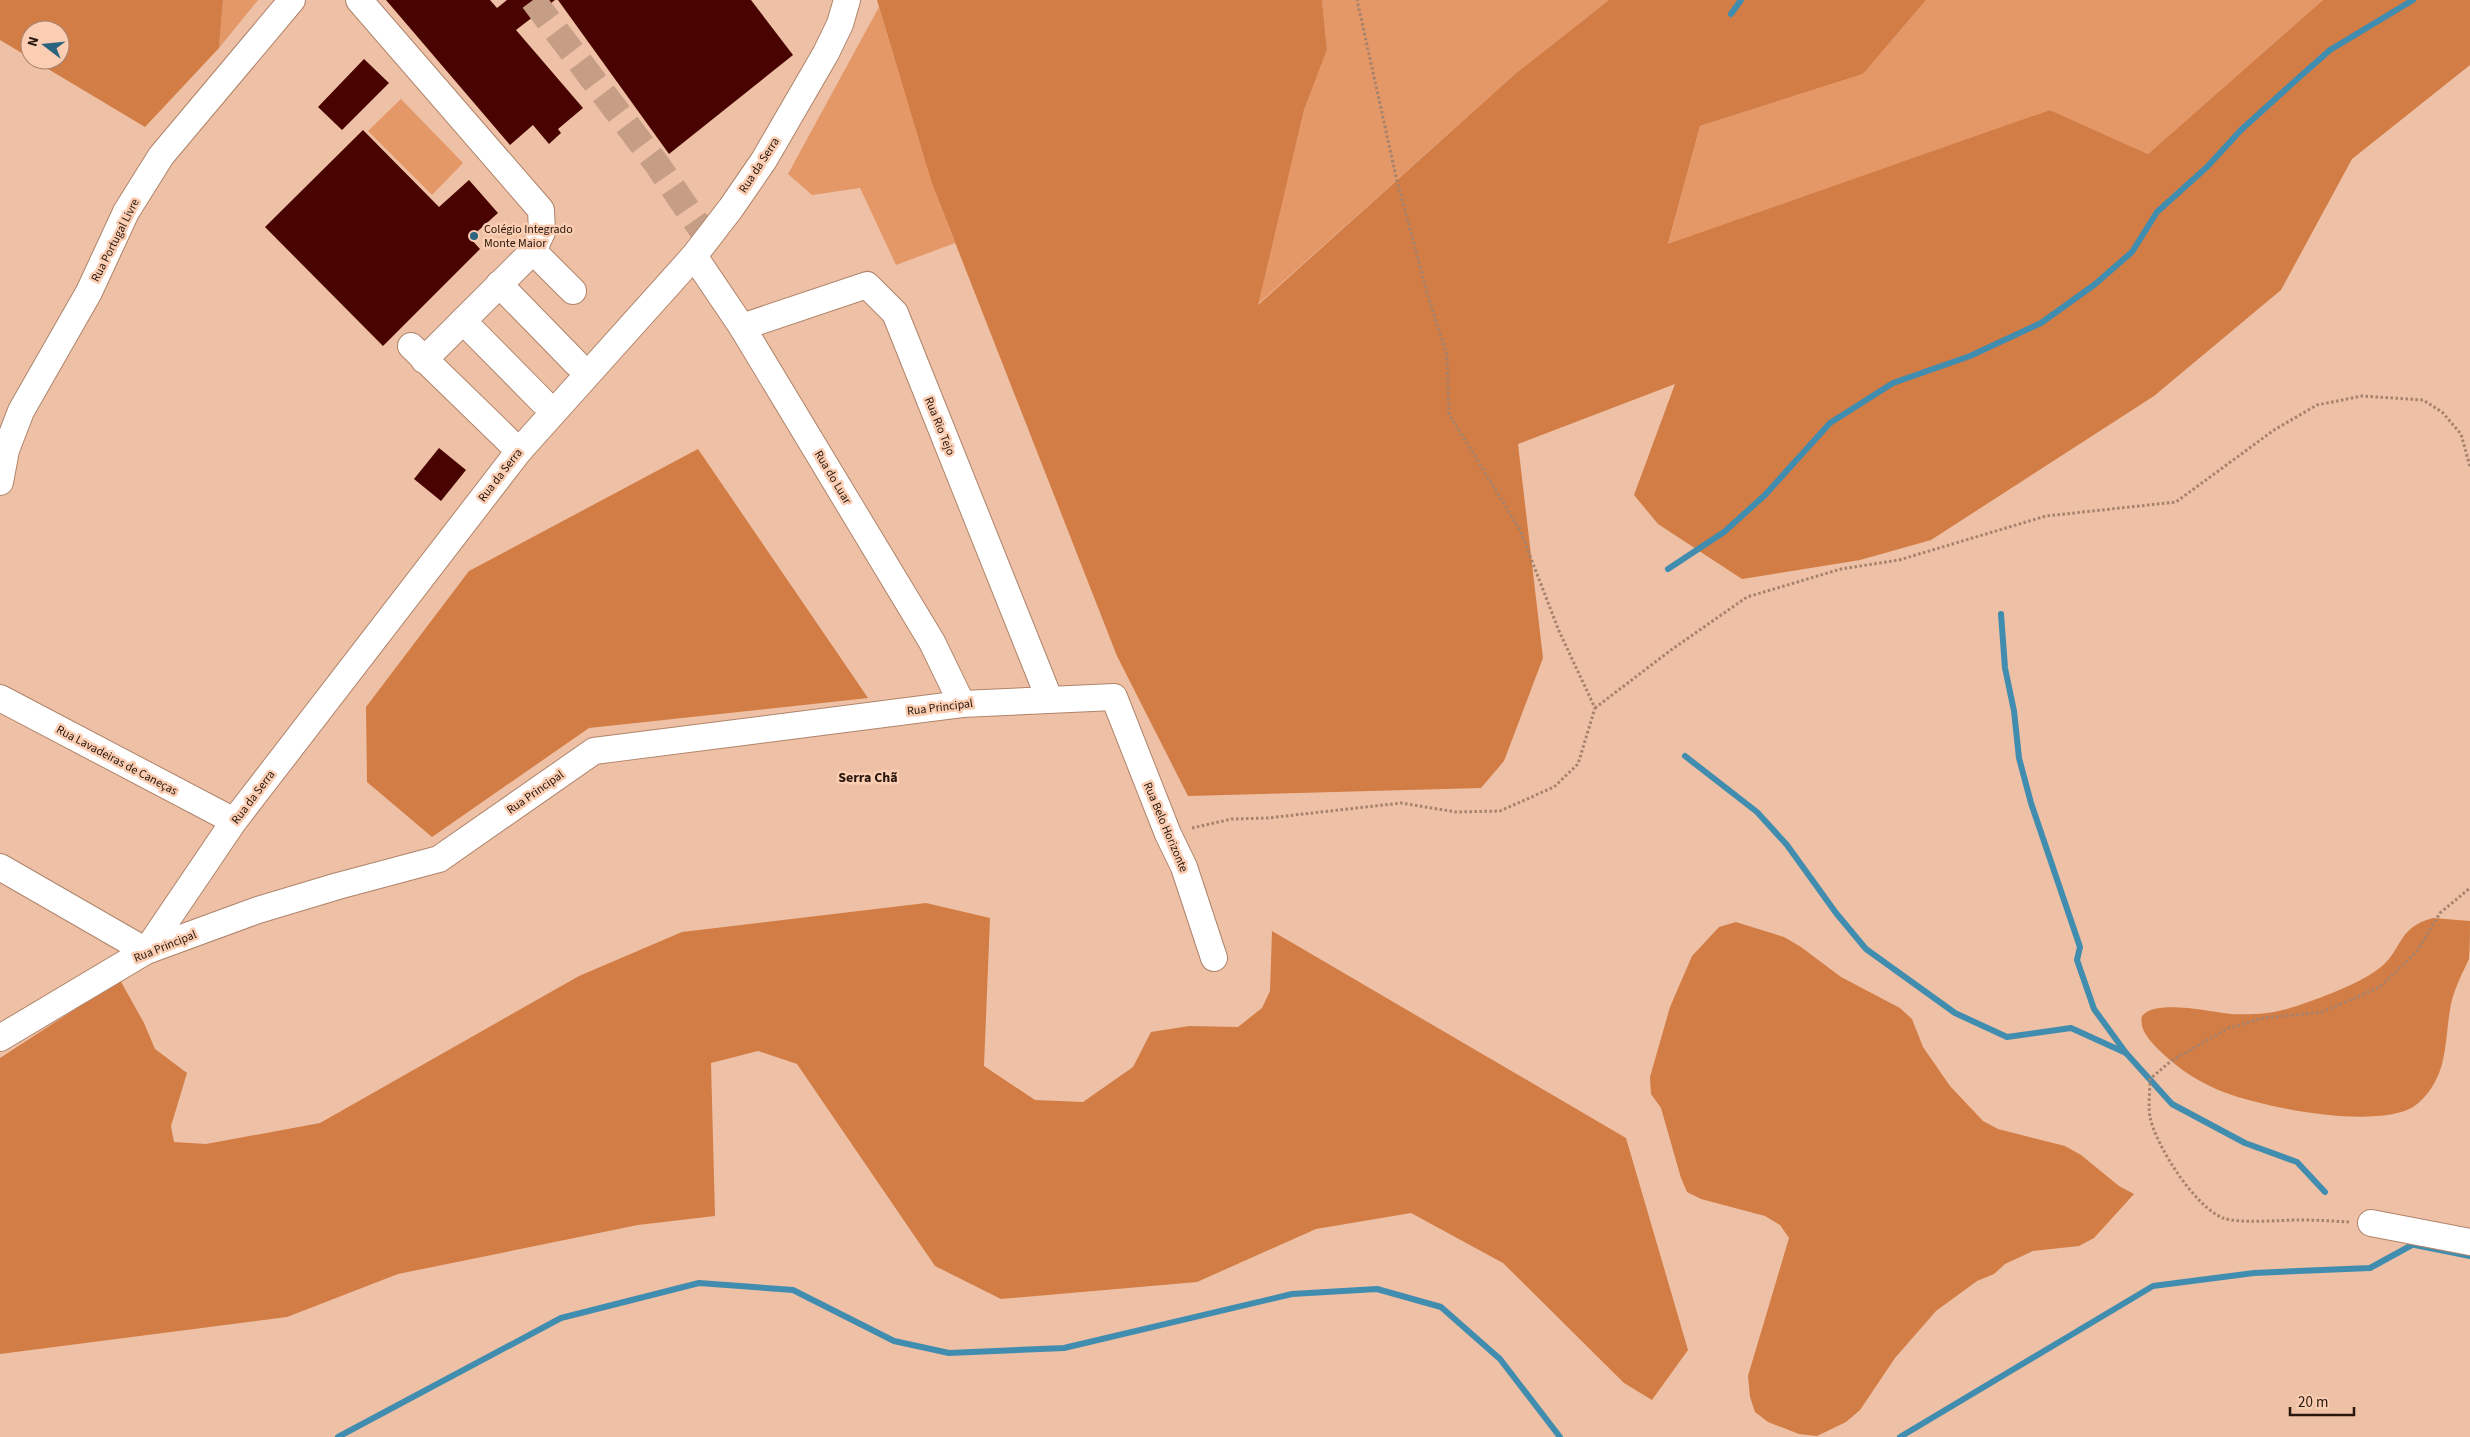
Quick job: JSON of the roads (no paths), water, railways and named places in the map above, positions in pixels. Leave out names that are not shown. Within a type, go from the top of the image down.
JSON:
[{"type":"street","name":"Rua Portugal Livre","points":[[0,482],[6,450],[21,411],[89,292],[126,212],[161,156],[292,0]]},
{"type":"street","points":[[359,0],[541,210],[542,232],[539,244],[533,251],[463,321],[418,353],[519,451]]},
{"type":"street","name":"Rua da Serra","points":[[146,951],[234,821],[519,451],[700,247],[764,160],[826,53],[840,24],[847,0]]},
{"type":"street","name":"Rua do Luar","points":[[700,247],[742,327],[932,642],[962,704]]},
{"type":"street","points":[[533,251],[573,291]]},
{"type":"street","points":[[499,284],[577,364]]},
{"type":"street","name":"Rua Rio Tejo","points":[[742,327],[867,285],[895,313],[1049,698]]},
{"type":"street","points":[[463,321],[542,401]]},
{"type":"street","name":"Rua Principal","points":[[0,1038],[146,951],[258,910],[439,859],[594,751],[962,704],[1114,696]]},
{"type":"street","name":"Rua Belo Horizonte","points":[[1114,696],[1168,834],[1184,867],[1214,958]]},
{"type":"street","name":"Rua Lavadeiras de Caneças","points":[[0,698],[234,821]]},
{"type":"street","points":[[0,867],[146,951]]},
{"type":"street","points":[[2359,1223],[2470,1242]]},
{"type":"waterway","points":[[1731,14],[1741,0]]},
{"type":"waterway","points":[[1668,569],[1724,532],[1765,495],[1830,423],[1893,383],[1970,356],[2041,323],[2094,285],[2132,252],[2157,212],[2207,167],[2241,130],[2295,81],[2330,50],[2413,0]]},
{"type":"waterway","points":[[2001,614],[2005,668],[2014,711],[2019,758],[2031,803],[2080,947],[2077,960],[2094,1009],[2126,1053],[2172,1104],[2245,1143],[2297,1162],[2325,1192]]},
{"type":"waterway","points":[[1685,756],[1757,812],[1787,845],[1836,913],[1866,949],[1955,1013],[2007,1037],[2071,1028],[2126,1053]]},
{"type":"waterway","points":[[2410,1244],[2470,1256]]},
{"type":"waterway","points":[[1900,1437],[2153,1286],[2254,1273],[2370,1268],[2412,1245]]},
{"type":"waterway","points":[[338,1437],[561,1318],[699,1283],[793,1290],[894,1341],[949,1353],[1064,1348],[1292,1294],[1377,1289],[1441,1307],[1500,1359],[1560,1437]]},
{"type":"tunnel","points":[[533,0],[656,163],[707,238]]},
{"type":"place","name":"Colégio Integrado Monte Maior","points":[[474,236]]},
{"type":"district","name":"Serra Chã","points":[[868,777]]}]
